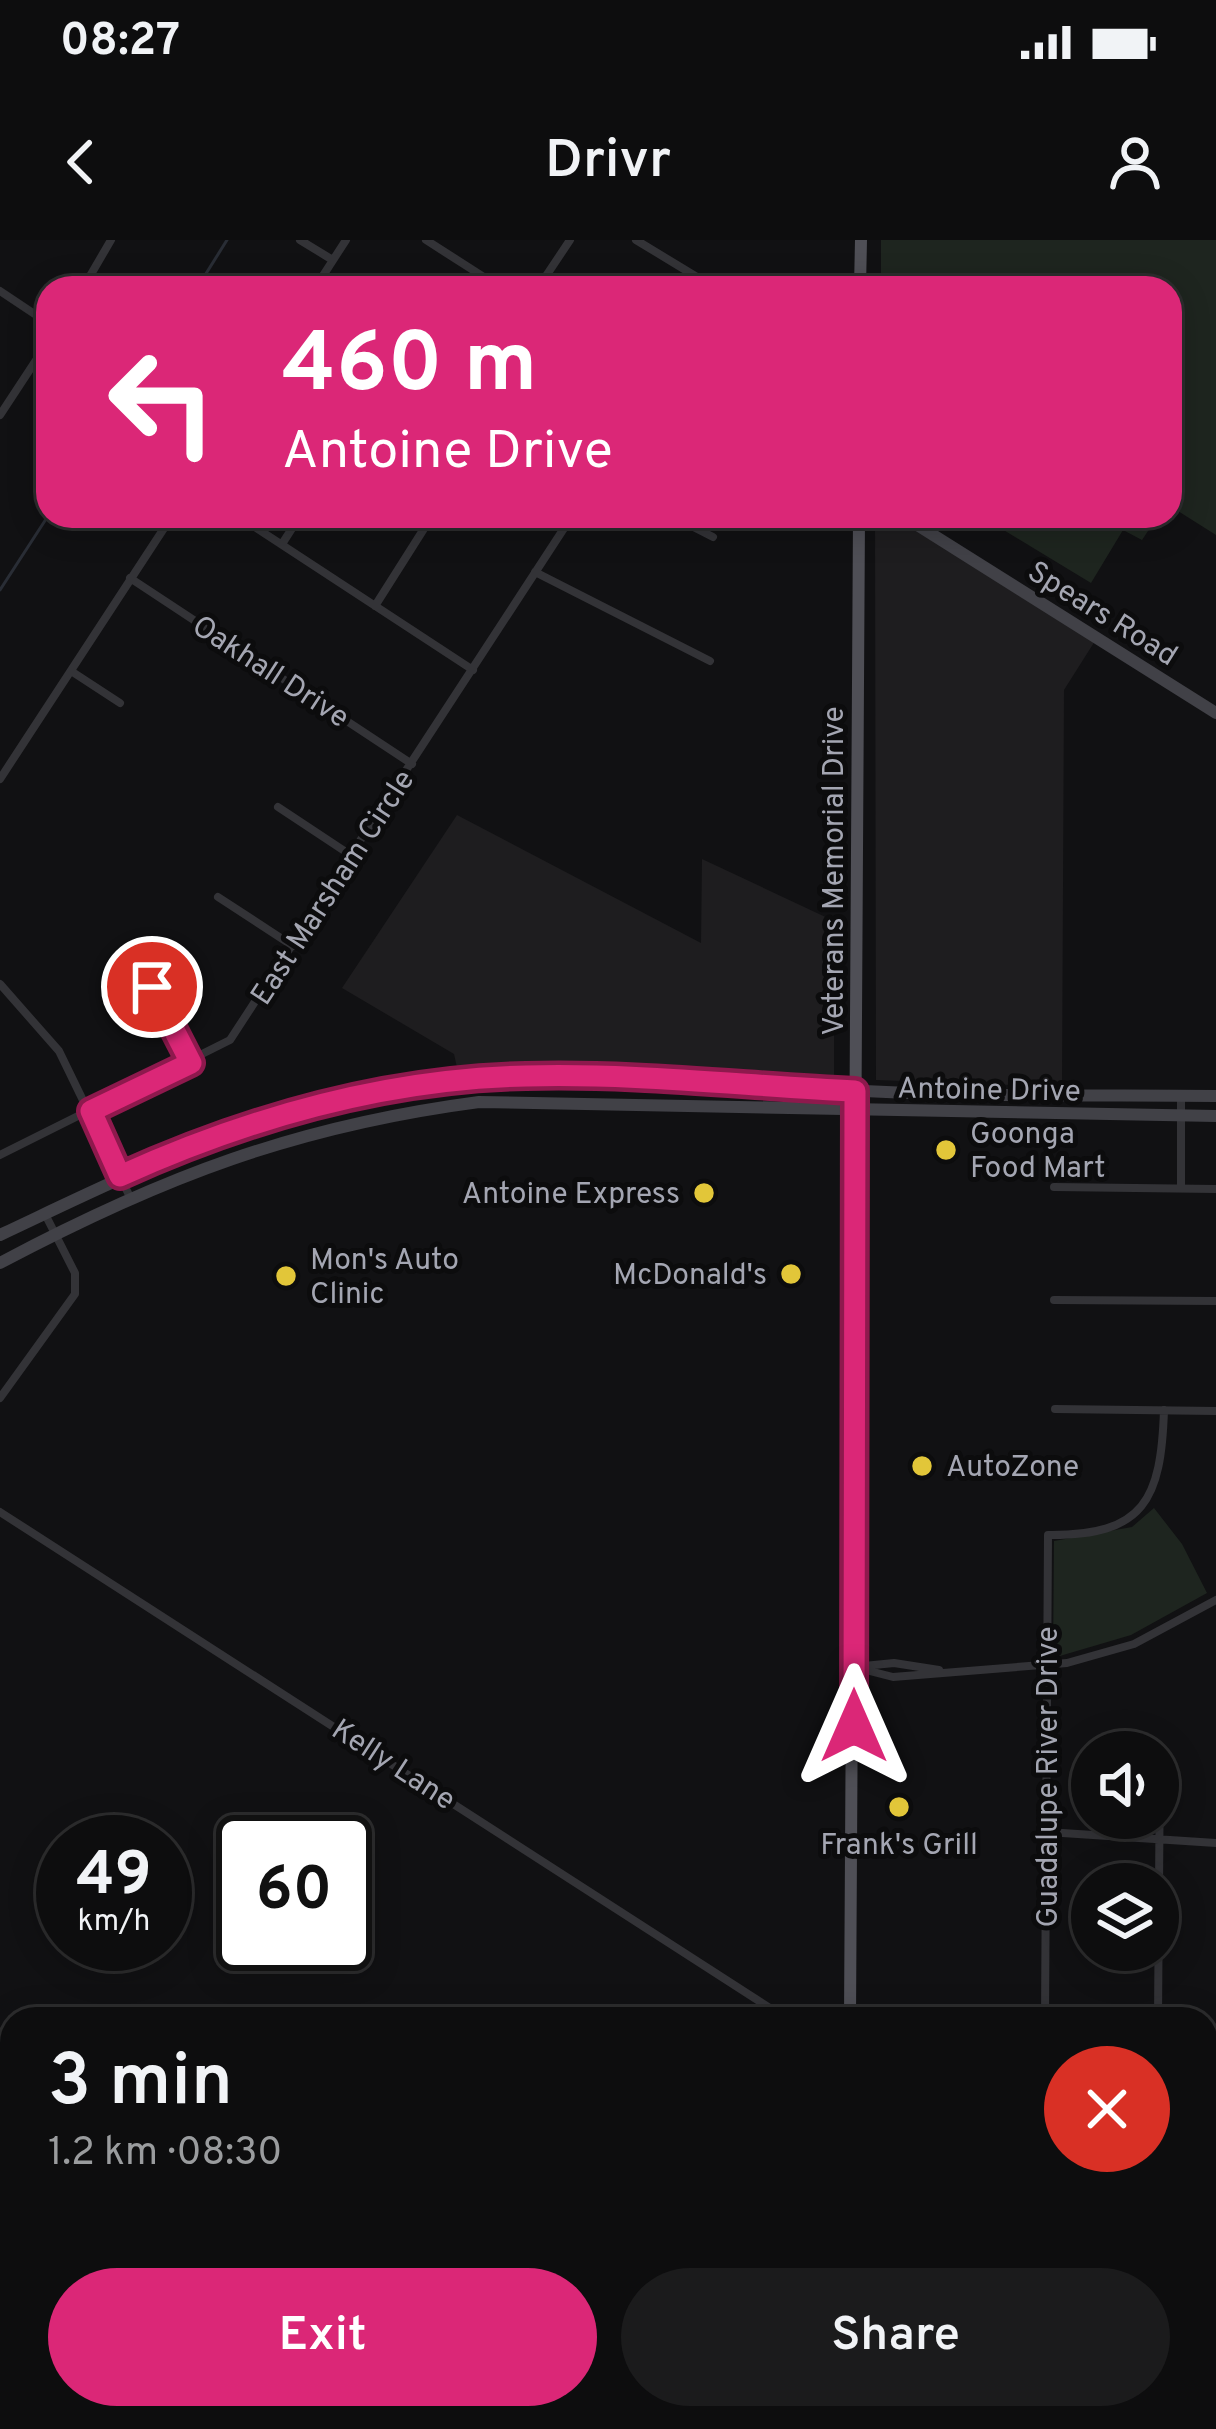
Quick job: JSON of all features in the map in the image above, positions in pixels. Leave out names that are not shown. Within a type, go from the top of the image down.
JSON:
[{"type":"main road","points":[[860,276],[861,240]]},
{"type":"main road","name":"Veterans Memorial Drive","points":[[850,2007],[859,528]]},
{"type":"main road","name":"Spears Road","points":[[922,528],[1216,713]]},
{"type":"main road","name":"Antoine Drive","points":[[0,1235],[120,1176],[241,1127],[353,1097],[440,1082],[568,1076],[855,1091],[1216,1096]]},
{"type":"main road","points":[[1052,1097],[1052,1114]]},
{"type":"main road","name":"Antoine Drive","points":[[0,1263],[130,1197],[289,1137],[388,1114],[478,1102],[1216,1116]]},
{"type":"street","points":[[90,276],[111,240]]},
{"type":"street","points":[[300,240],[331,259]]},
{"type":"street","points":[[322,276],[346,240]]},
{"type":"street","points":[[426,240],[482,276]]},
{"type":"street","points":[[546,276],[570,240]]},
{"type":"street","points":[[636,240],[695,276]]},
{"type":"street","points":[[0,292],[36,315]]},
{"type":"street","points":[[0,415],[36,360]]},
{"type":"street","points":[[0,779],[164,528]]},
{"type":"street","points":[[256,528],[473,670]]},
{"type":"street","points":[[281,544],[292,528]]},
{"type":"street","points":[[375,606],[424,528]]},
{"type":"street","name":"East Marsham Circle","points":[[0,1155],[230,1040],[564,528]]},
{"type":"street","points":[[695,528],[712,537]]},
{"type":"street","points":[[535,572],[710,661]]},
{"type":"street","name":"Oakhall Drive","points":[[130,578],[412,764]]},
{"type":"street","points":[[71,671],[120,703]]},
{"type":"street","points":[[278,807],[352,856]]},
{"type":"street","points":[[218,897],[293,946]]},
{"type":"street","points":[[0,984],[45,1031],[91,1111],[130,1197]]},
{"type":"street","points":[[152,987],[191,1063]]},
{"type":"street","points":[[1181,1094],[1181,1188]]},
{"type":"street","points":[[1054,1187],[1216,1189]]},
{"type":"street","points":[[0,1398],[75,1294],[75,1273],[45,1214]]},
{"type":"street","points":[[1054,1300],[1216,1301]]},
{"type":"street","points":[[1055,1409],[1216,1411]]},
{"type":"street","name":"Guadalupe River Drive","points":[[1045,2007],[1048,1535],[1112,1529],[1146,1502],[1160,1471],[1164,1410]]},
{"type":"street","name":"Kelly Lane","points":[[0,1511],[768,2007]]},
{"type":"street","points":[[854,1667],[894,1663],[940,1671],[1048,1666],[1134,1644],[1216,1600]]},
{"type":"street","points":[[1046,1832],[1159,1843],[1216,1843]]},
{"type":"street","points":[[1158,2007],[1159,1839]]},
{"type":"shaded area","points":[[881,240],[1216,240],[1216,535],[1182,514],[1182,276],[881,276]]},
{"type":"shaded area","points":[[875,528],[914,528],[1095,641],[1064,690],[1062,1087],[876,1080]]},
{"type":"shaded area","points":[[1000,528],[1150,528],[1142,540],[1123,530],[1091,583]]},
{"type":"shaded area","points":[[457,815],[701,943],[702,859],[834,921],[834,1080],[593,1065],[458,1072],[454,1054],[342,988]]},
{"type":"shaded area","points":[[1154,1508],[1182,1544],[1207,1593],[1131,1635],[1053,1658],[1054,1541],[1132,1527]]},
{"type":"waterway","points":[[204,276],[227,240]]},
{"type":"waterway","points":[[0,590],[40,528]]},
{"type":"place","name":"Goonga Food Mart","points":[[946,1150]]},
{"type":"place","name":"Antoine Express","points":[[704,1193]]},
{"type":"place","name":"McDonald's","points":[[791,1274]]},
{"type":"place","name":"Mon's Auto Clinic","points":[[286,1276]]},
{"type":"place","name":"AutoZone","points":[[922,1466]]},
{"type":"place","name":"Frank's Grill","points":[[899,1807]]},
{"type":"route","points":[[152,987],[191,1063],[91,1111],[120,1176],[241,1127],[353,1097],[440,1082],[568,1076],[855,1091],[854,1726]]}]
